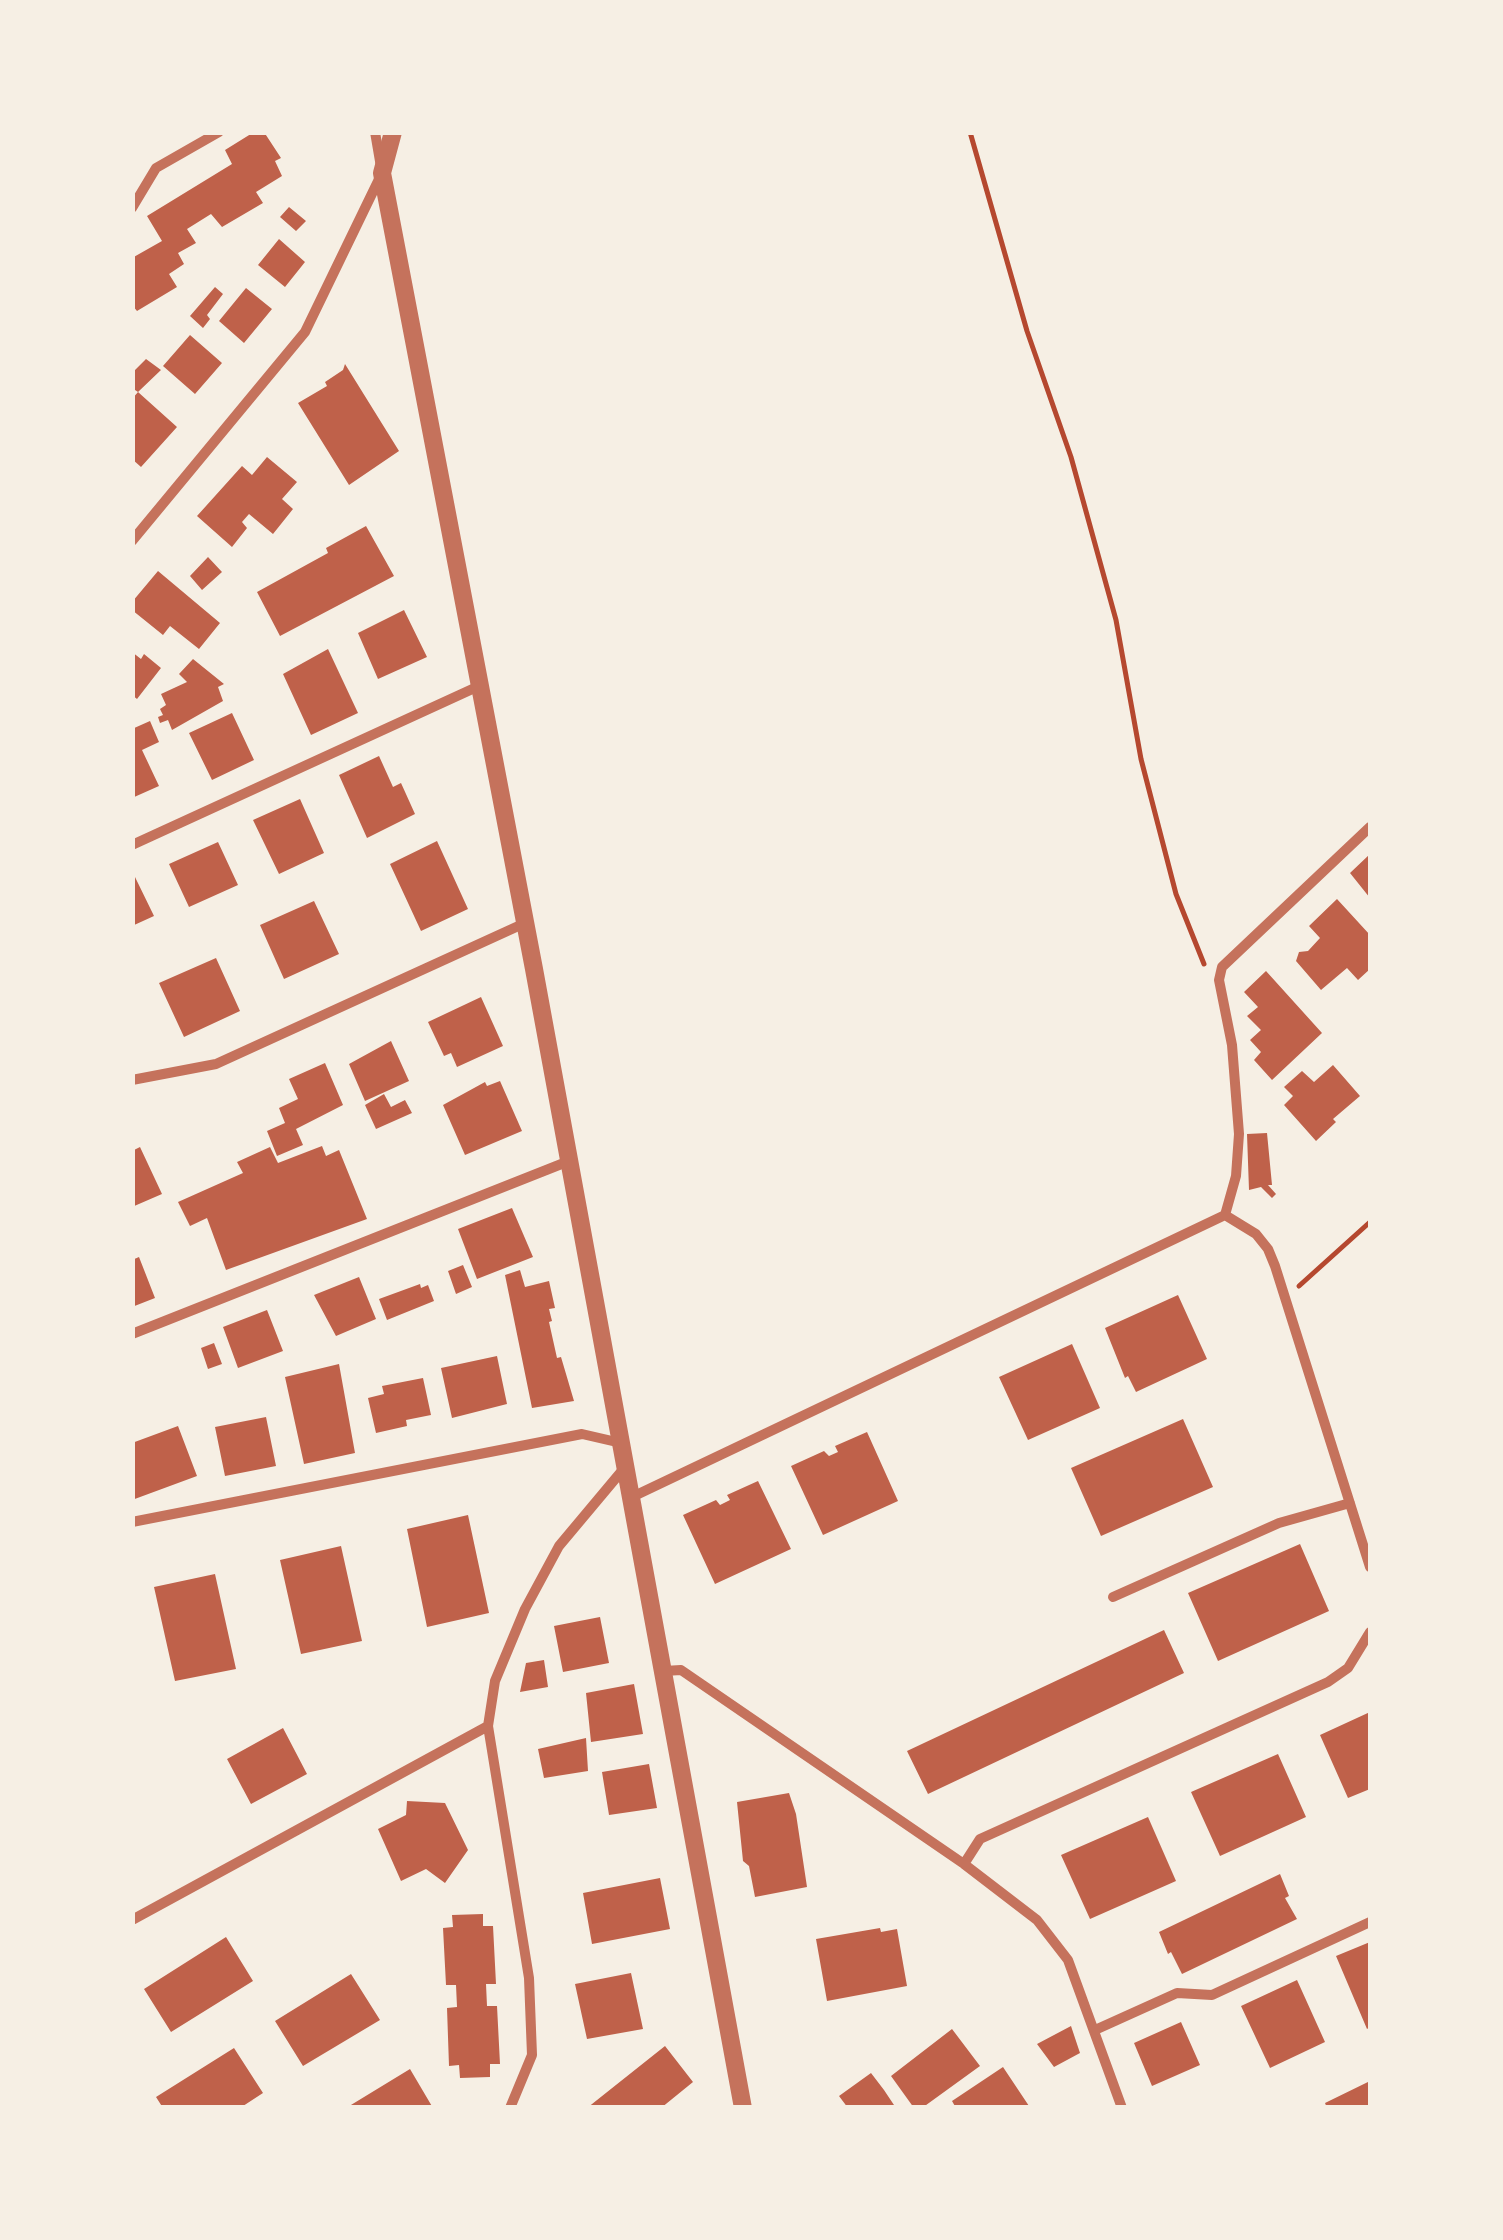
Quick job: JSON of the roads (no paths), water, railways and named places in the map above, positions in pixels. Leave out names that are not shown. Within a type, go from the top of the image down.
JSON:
[{"type":"street","points":[[132,208],[156,168],[218,132]]},
{"type":"street","points":[[374,132],[525,923],[743,2108]]},
{"type":"street","points":[[132,541],[305,332],[382,172],[393,132]]},
{"type":"street","points":[[132,845],[479,686]]},
{"type":"street","points":[[632,1496],[1225,1215],[1236,1176],[1240,1134],[1232,1045],[1219,980],[1228,960],[1370,827]]},
{"type":"street","points":[[132,1080],[216,1064],[525,923]]},
{"type":"street","points":[[132,1334],[568,1161]]},
{"type":"street","points":[[1225,1215],[1256,1234],[1268,1248],[1370,1567]]},
{"type":"street","points":[[132,1522],[582,1434],[622,1443]]},
{"type":"street","points":[[510,2108],[532,2055],[529,1978],[488,1726],[494,1681],[525,1609],[560,1546],[626,1466]]},
{"type":"street","points":[[1113,1598],[1278,1522],[1350,1503]]},
{"type":"street","points":[[964,1864],[980,1840],[1328,1682],[1348,1668],[1370,1632]]},
{"type":"street","points":[[664,1671],[681,1670],[964,1864],[1037,1920],[1068,1960],[1122,2108]]},
{"type":"street","points":[[132,1920],[488,1726]]},
{"type":"street","points":[[1094,2030],[1177,1994],[1212,1995],[1370,1922]]}]
